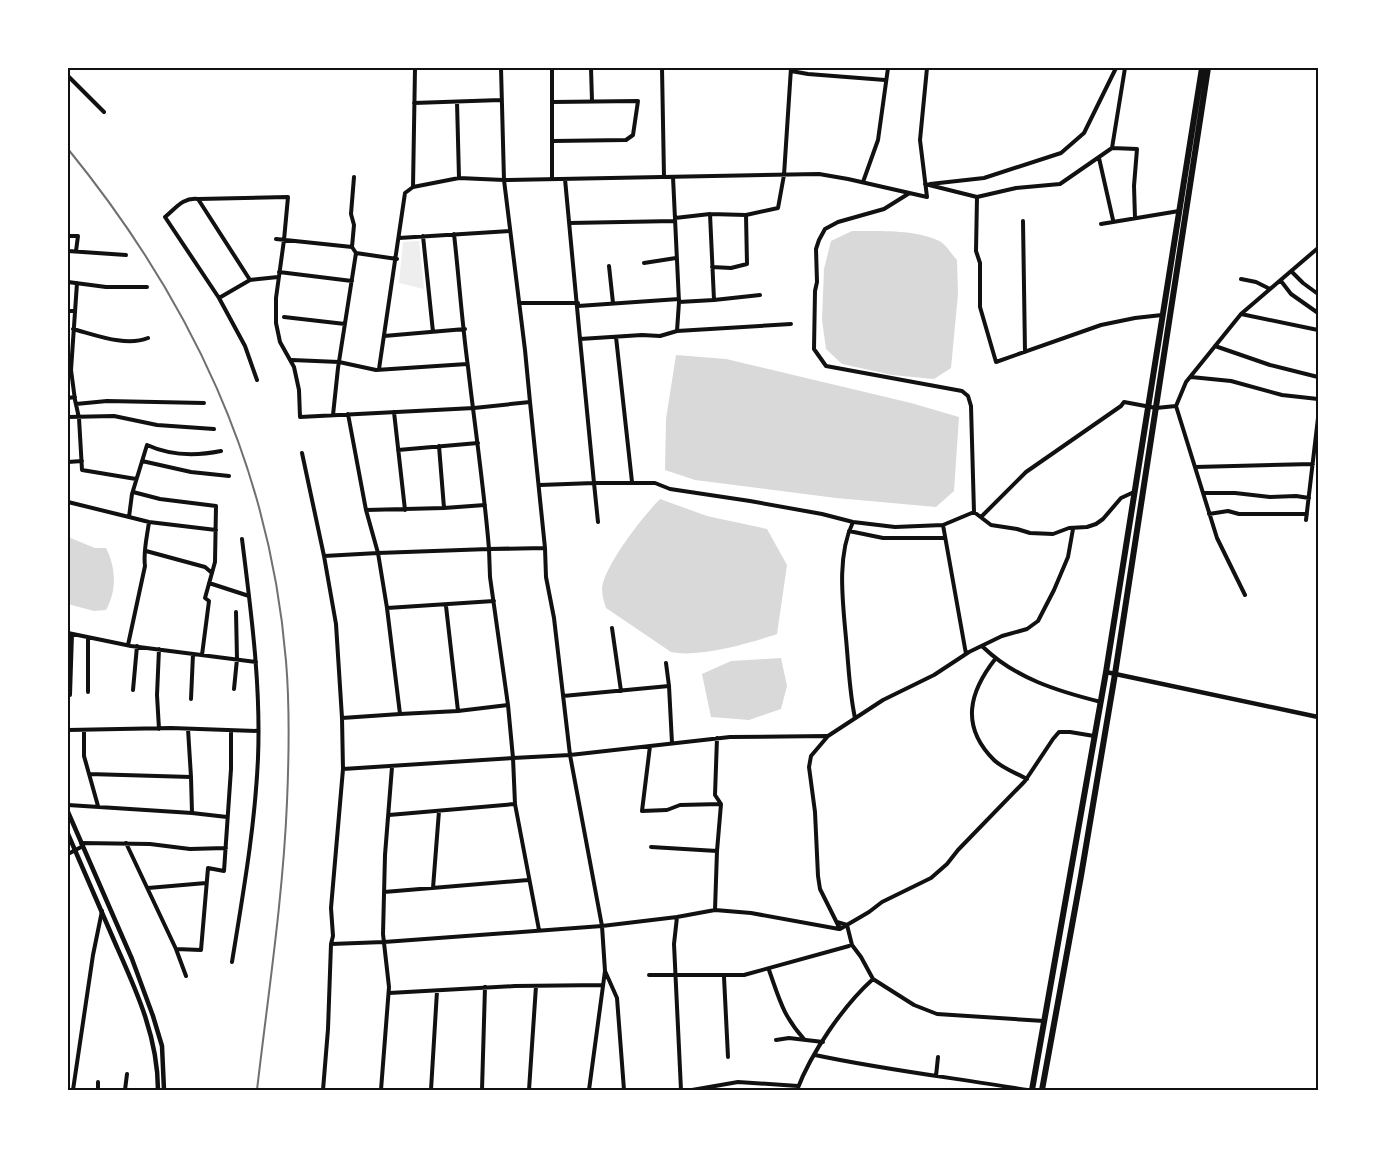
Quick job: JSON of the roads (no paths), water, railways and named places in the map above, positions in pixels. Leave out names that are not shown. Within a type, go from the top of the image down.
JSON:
[{"type":"main road","points":[[1032,1090],[1106,672],[1202,68]]},
{"type":"main road","points":[[1042,1090],[1115,674],[1208,68]]},
{"type":"street","points":[[413,187],[415,68]]},
{"type":"street","points":[[501,68],[504,180],[540,485],[546,578],[554,618],[570,755],[602,926],[605,970],[589,1090]]},
{"type":"street","points":[[552,68],[552,179]]},
{"type":"street","points":[[591,68],[592,101]]},
{"type":"street","points":[[662,68],[664,177]]},
{"type":"street","points":[[863,182],[878,140],[888,68]]},
{"type":"street","points":[[379,369],[397,260],[405,193],[413,187],[459,178],[504,180],[819,174],[927,197],[920,140],[927,68]]},
{"type":"street","points":[[925,184],[984,178],[1061,153],[1084,133],[1116,68]]},
{"type":"street","points":[[1112,148],[1125,68]]},
{"type":"street","points":[[569,223],[675,220],[710,214],[746,214],[778,208],[784,175],[791,69],[808,74],[885,80]]},
{"type":"street","points":[[68,76],[104,112]]},
{"type":"street","points":[[414,103],[501,100]]},
{"type":"street","points":[[552,102],[638,101],[633,135],[626,140],[553,141]]},
{"type":"street","points":[[456,102],[459,178]]},
{"type":"street","points":[[925,184],[977,197],[1016,188],[1060,184],[1112,148],[1137,149],[1134,186],[1135,218]]},
{"type":"street","points":[[1099,158],[1113,220]]},
{"type":"street","points":[[333,415],[356,253],[352,247],[354,225],[351,214],[354,177]]},
{"type":"street","points":[[673,177],[679,300],[677,331]]},
{"type":"street","points":[[565,179],[598,522]]},
{"type":"street","points":[[909,193],[884,209],[838,222],[825,229],[816,249],[814,349],[825,366],[962,391],[968,396],[971,406],[974,512]]},
{"type":"street","points":[[257,380],[244,346],[219,298],[165,216],[190,198],[288,197],[276,323],[280,342],[291,360],[299,390],[300,417],[474,408],[530,402]]},
{"type":"street","points":[[977,197],[976,251],[980,263],[980,307],[996,362],[1101,325],[1162,315]]},
{"type":"street","points":[[198,199],[250,280]]},
{"type":"street","points":[[1101,224],[1113,220],[1180,210]]},
{"type":"street","points":[[710,214],[714,300]]},
{"type":"street","points":[[712,267],[731,268],[747,264],[746,214]]},
{"type":"street","points":[[1023,221],[1025,352]]},
{"type":"street","points":[[399,238],[510,231]]},
{"type":"street","points":[[454,234],[494,601],[508,705],[515,804],[539,930]]},
{"type":"street","points":[[68,236],[78,237],[76,251]]},
{"type":"street","points":[[423,236],[433,332]]},
{"type":"street","points":[[276,239],[352,247]]},
{"type":"street","points":[[1245,596],[1226,560],[1209,514],[1176,406],[1190,377],[1241,314],[1318,248]]},
{"type":"street","points":[[68,251],[126,255]]},
{"type":"street","points":[[356,253],[397,260]]},
{"type":"street","points":[[644,264],[676,258]]},
{"type":"street","points":[[609,266],[612,303]]},
{"type":"street","points":[[1291,271],[1318,294]]},
{"type":"street","points":[[219,298],[250,280],[279,274],[352,281]]},
{"type":"street","points":[[1241,279],[1256,282],[1270,289]]},
{"type":"street","points":[[1281,281],[1291,294],[1318,313]]},
{"type":"street","points":[[68,282],[106,287],[147,287]]},
{"type":"street","points":[[77,283],[74,329],[70,344],[70,377],[80,417],[82,470],[136,479]]},
{"type":"street","points":[[519,303],[578,304],[714,300],[760,295]]},
{"type":"street","points":[[68,311],[75,312]]},
{"type":"street","points":[[1241,314],[1318,330]]},
{"type":"street","points":[[284,316],[345,324]]},
{"type":"street","points":[[580,339],[660,336],[677,331],[791,324]]},
{"type":"street","points":[[74,329],[134,342],[148,338]]},
{"type":"street","points":[[384,336],[465,329]]},
{"type":"street","points":[[616,337],[632,482]]},
{"type":"street","points":[[1215,346],[1270,365],[1318,377]]},
{"type":"street","points":[[291,360],[339,362],[379,369],[467,364]]},
{"type":"street","points":[[1190,377],[1231,381],[1282,395],[1318,399]]},
{"type":"street","points":[[68,398],[75,397]]},
{"type":"street","points":[[76,404],[107,401],[204,403]]},
{"type":"street","points":[[981,517],[1026,472],[1091,428],[1124,402],[1156,408],[1176,406]]},
{"type":"street","points":[[393,412],[405,510]]},
{"type":"street","points":[[348,414],[366,510],[378,553],[400,714]]},
{"type":"street","points":[[68,417],[114,416],[157,425],[214,429]]},
{"type":"street","points":[[1306,520],[1318,418]]},
{"type":"street","points":[[398,450],[478,443]]},
{"type":"street","points":[[129,517],[136,479],[147,445],[161,451],[198,455],[221,451]]},
{"type":"street","points":[[439,446],[444,508]]},
{"type":"street","points":[[302,453],[336,624],[342,718],[343,769],[331,908],[333,936],[330,944],[328,1029],[323,1090]]},
{"type":"street","points":[[68,462],[82,461]]},
{"type":"street","points":[[142,461],[191,472],[229,476]]},
{"type":"street","points":[[1195,467],[1313,465]]},
{"type":"street","points":[[1312,477],[1318,477]]},
{"type":"street","points":[[540,485],[655,483],[670,489],[761,502],[853,522],[895,527],[943,525],[974,512]]},
{"type":"street","points":[[974,512],[991,525],[1030,533],[1053,534],[1069,528],[1096,524],[1121,498],[1143,489]]},
{"type":"street","points":[[133,492],[160,499],[216,506],[215,562],[205,598],[209,601],[202,655]]},
{"type":"street","points":[[1203,493],[1309,498]]},
{"type":"street","points":[[68,502],[149,522],[216,530]]},
{"type":"street","points":[[366,510],[485,505]]},
{"type":"street","points":[[1209,514],[1228,511],[1239,514],[1307,514]]},
{"type":"street","points":[[128,645],[145,566],[143,557],[146,551],[149,522]]},
{"type":"street","points":[[853,522],[849,531],[842,580],[850,694],[855,718]]},
{"type":"street","points":[[943,525],[966,654]]},
{"type":"street","points":[[840,929],[820,889],[815,812],[809,767],[811,756],[828,736],[883,700],[934,675],[966,654],[1002,636],[1027,629],[1038,621],[1068,556],[1073,529]]},
{"type":"street","points":[[849,531],[883,538],[945,538]]},
{"type":"street","points":[[232,962],[252,830],[258,731],[256,662],[242,539]]},
{"type":"street","points":[[324,556],[545,548]]},
{"type":"street","points":[[146,551],[205,567],[212,573]]},
{"type":"street","points":[[209,583],[249,596]]},
{"type":"street","points":[[387,608],[446,606],[494,601]]},
{"type":"street","points":[[446,606],[458,711]]},
{"type":"street","points":[[234,688],[237,659],[236,612]]},
{"type":"street","points":[[612,628],[621,691]]},
{"type":"street","points":[[70,695],[70,634],[159,650],[256,662]]},
{"type":"street","points":[[88,639],[88,692]]},
{"type":"street","points":[[134,690],[137,646]]},
{"type":"street","points":[[982,647],[1027,679],[1101,702]]},
{"type":"street","points":[[159,650],[157,695],[159,729]]},
{"type":"street","points":[[191,699],[193,654]]},
{"type":"street","points":[[996,658],[982,677],[977,690],[972,707],[972,727],[981,745],[996,761],[1027,779]]},
{"type":"street","points":[[666,663],[672,743]]},
{"type":"street","points":[[1106,672],[1318,717]]},
{"type":"street","points":[[563,696],[669,686]]},
{"type":"street","points":[[342,718],[458,711],[508,705]]},
{"type":"street","points":[[189,729],[192,813]]},
{"type":"street","points":[[68,730],[258,731]]},
{"type":"street","points":[[84,730],[84,756],[98,806]]},
{"type":"street","points":[[176,949],[201,951],[208,868],[224,871],[231,769],[231,732]]},
{"type":"street","points":[[330,944],[602,926],[715,910],[751,913],[840,929],[882,902],[931,878],[947,864],[1027,779],[1059,732],[1094,736]]},
{"type":"street","points":[[343,769],[570,755],[717,738],[828,736]]},
{"type":"street","points":[[715,910],[717,851],[722,804],[715,795],[717,738]]},
{"type":"street","points":[[650,746],[642,811],[667,810],[680,805],[722,804]]},
{"type":"street","points":[[381,1090],[389,993],[384,942],[384,892],[392,767]]},
{"type":"street","points":[[89,774],[191,777]]},
{"type":"street","points":[[389,815],[515,804]]},
{"type":"street","points":[[68,805],[227,817]]},
{"type":"street","points":[[433,888],[440,811]]},
{"type":"street","points":[[68,812],[132,959],[153,1016],[162,1046],[164,1090]]},
{"type":"street","points":[[68,834],[141,1003],[154,1041],[158,1090]]},
{"type":"street","points":[[68,854],[82,844],[126,843],[190,849],[226,848]]},
{"type":"street","points":[[126,843],[176,949],[186,976]]},
{"type":"street","points":[[651,847],[717,851]]},
{"type":"street","points":[[384,892],[528,879]]},
{"type":"street","points":[[148,888],[206,883]]},
{"type":"street","points":[[73,1090],[93,955],[102,911]]},
{"type":"street","points":[[677,917],[674,944],[681,1090]]},
{"type":"street","points":[[836,922],[847,925]]},
{"type":"street","points":[[847,925],[852,945],[873,979],[914,1005],[937,1014],[1044,1021]]},
{"type":"street","points":[[649,975],[724,977],[744,975],[769,970],[849,946]]},
{"type":"street","points":[[605,970],[617,998],[624,1090]]},
{"type":"street","points":[[769,970],[783,1011],[790,1024],[804,1039]]},
{"type":"street","points":[[724,977],[728,1057]]},
{"type":"street","points":[[692,1090],[738,1082],[797,1088],[823,1042],[855,995],[873,979]]},
{"type":"street","points":[[389,993],[485,987],[603,985]]},
{"type":"street","points":[[529,1090],[537,986]]},
{"type":"street","points":[[482,1090],[485,987]]},
{"type":"street","points":[[430,1090],[437,991]]},
{"type":"street","points":[[777,1040],[804,1039],[823,1042]]},
{"type":"street","points":[[815,1055],[863,1066],[1027,1090]]},
{"type":"street","points":[[936,1076],[938,1058]]},
{"type":"street","points":[[125,1090],[127,1074]]},
{"type":"street","points":[[98,1083],[98,1090]]},
{"type":"railway","points":[[68,149],[112,206],[151,265],[186,326],[217,388],[242,453],[262,520],[277,589],[288,696],[287,802],[279,910],[257,1090]]}]
